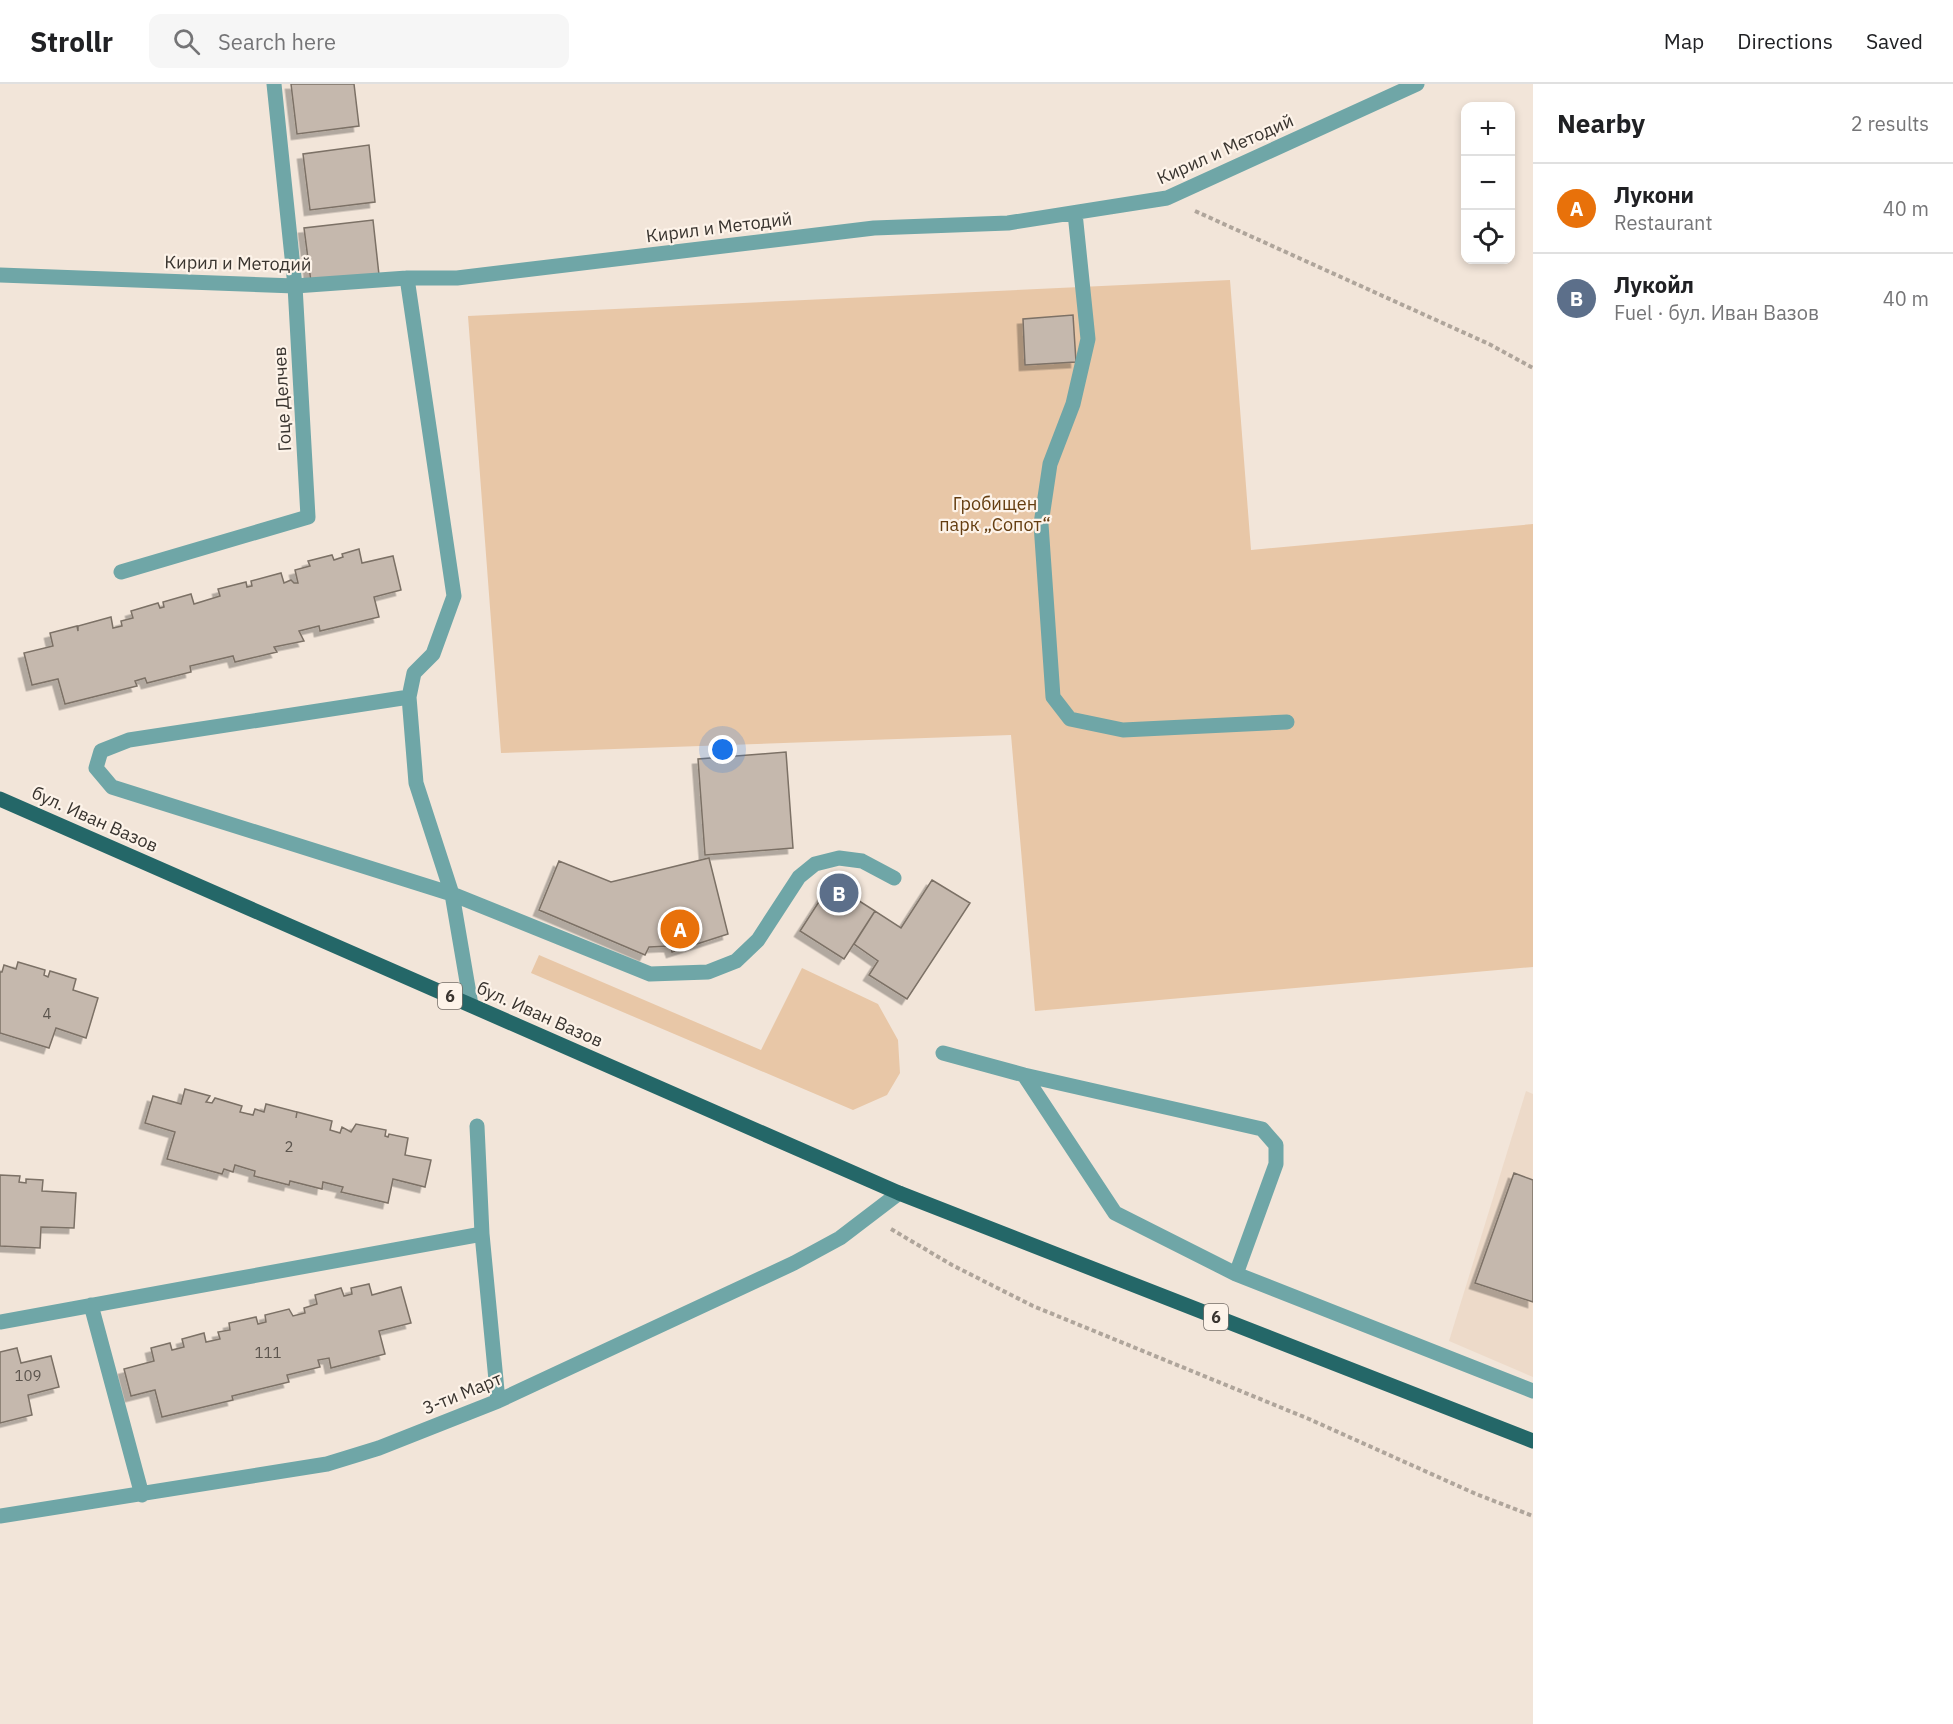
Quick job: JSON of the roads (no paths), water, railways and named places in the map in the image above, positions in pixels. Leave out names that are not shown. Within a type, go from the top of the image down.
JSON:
[{"type":"main road","name":"бул. Иван Вазов","points":[[0,799],[899,1193]]},
{"type":"main road","name":"6","points":[[899,1193],[1533,1441]]},
{"type":"street","name":"Гоце Делчев","points":[[121,572],[309,517],[295,286],[274,84]]},
{"type":"street","name":"Кирил и Методий","points":[[0,275],[295,286],[406,278],[457,278],[874,228],[1008,223],[1167,198],[1417,84]]},
{"type":"street","points":[[1075,213],[1088,339],[1073,404],[1050,464],[1041,524],[1053,697],[1070,719],[1123,730],[1287,722]]},
{"type":"street","points":[[406,278],[454,596],[433,654],[414,673],[409,697],[417,783],[452,894],[471,1005]]},
{"type":"street","points":[[409,697],[129,740],[101,751],[96,768],[112,787],[452,894],[650,974],[708,972],[736,961],[758,940],[799,877],[815,864],[839,858],[862,861],[894,878]]},
{"type":"street","points":[[943,1053],[1024,1075],[1262,1129],[1276,1144],[1276,1164],[1236,1274]]},
{"type":"street","points":[[1024,1075],[1115,1213],[1236,1274],[1533,1391]]},
{"type":"street","points":[[477,1126],[482,1234],[498,1401]]},
{"type":"street","name":"3-ти Март","points":[[0,1516],[327,1464],[379,1448],[498,1401],[794,1263],[840,1238],[899,1193]]},
{"type":"street","points":[[0,1322],[482,1234]]},
{"type":"street","points":[[91,1305],[142,1495]]},
{"type":"place","name":"Лукойл","points":[[839,893]]},
{"type":"place","name":"Лукони","points":[[680,929]]},
{"type":"park label","name":"Гробищен парк „Сопот“","points":[[995,513]]}]
